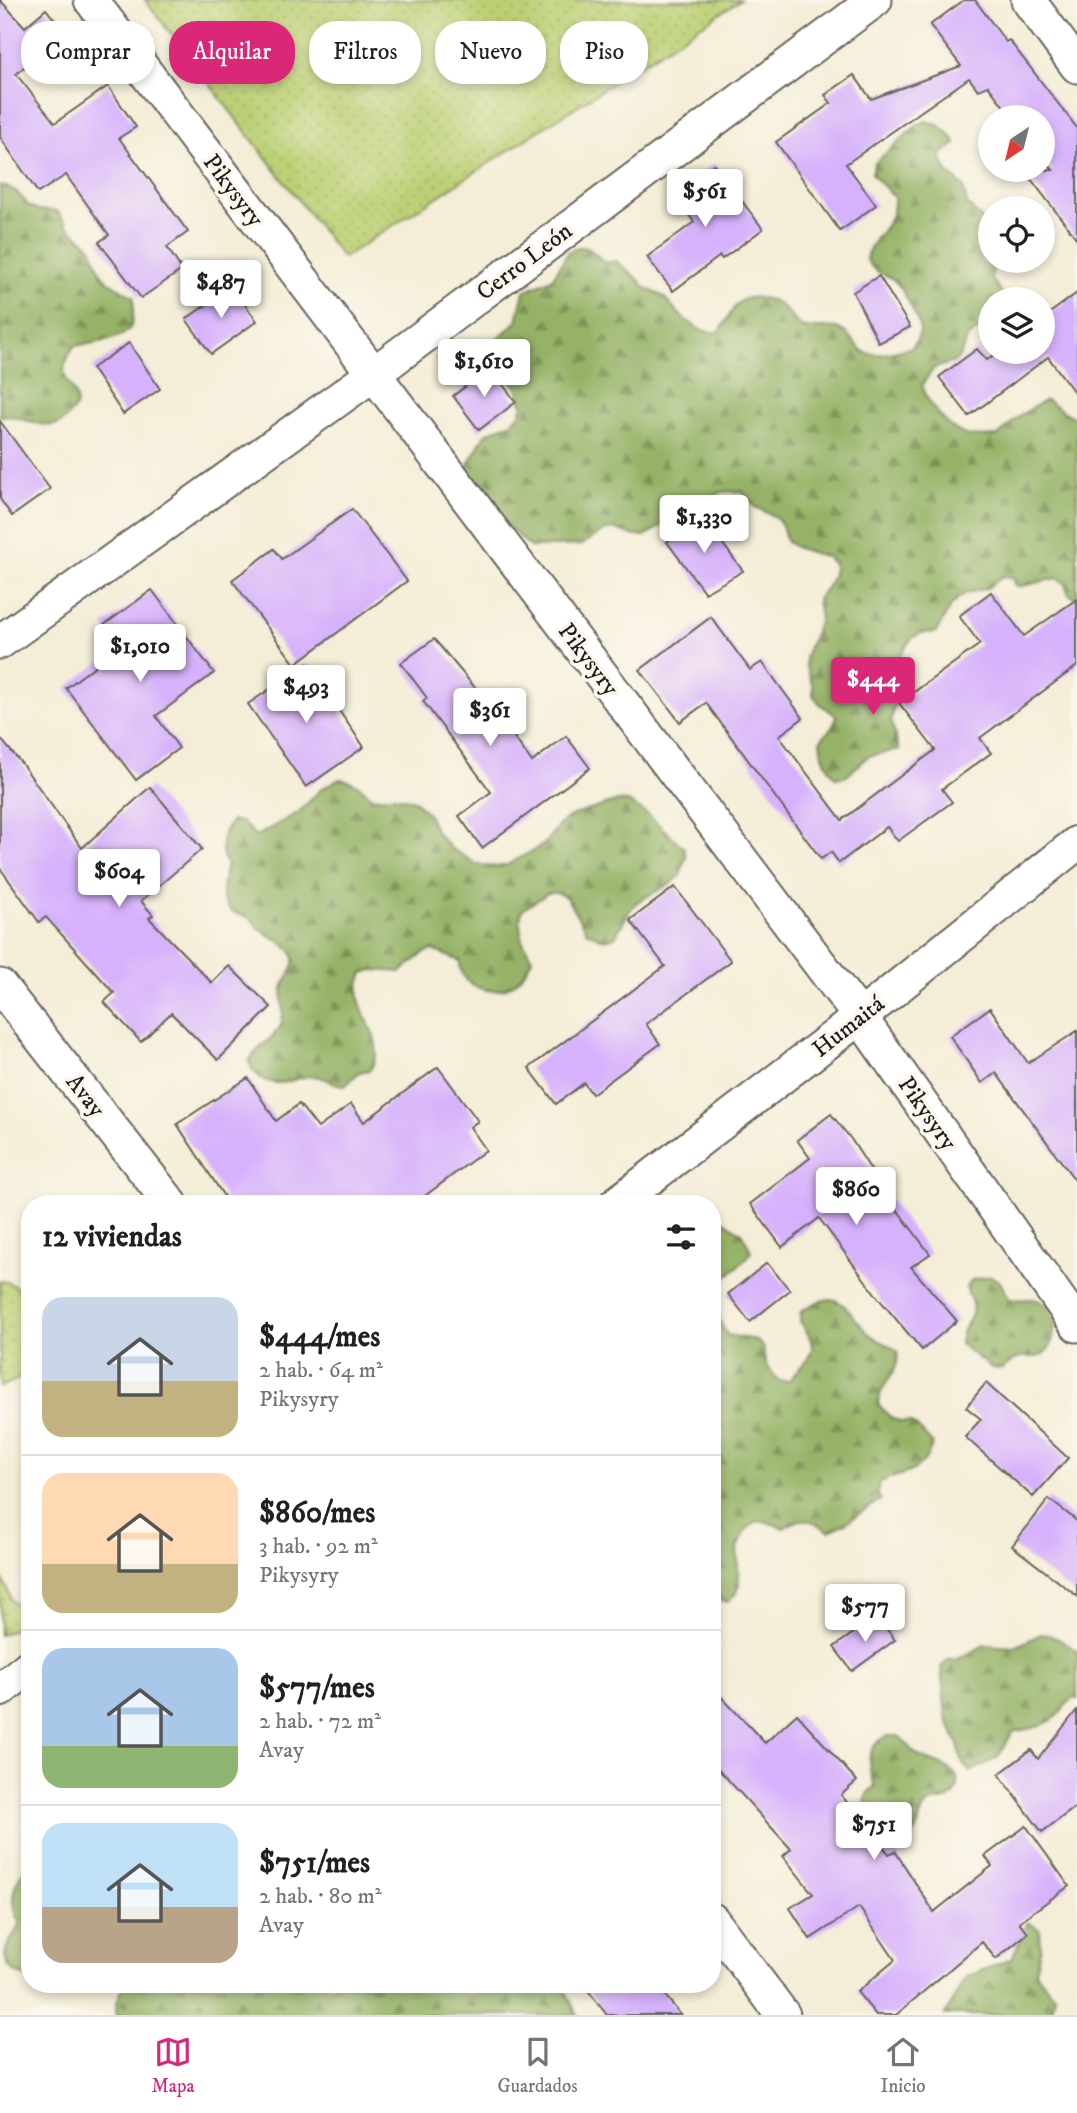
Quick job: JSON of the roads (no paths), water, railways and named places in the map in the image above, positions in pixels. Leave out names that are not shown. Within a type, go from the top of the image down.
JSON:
[{"type":"street","name":"Pikysyry","points":[[91,0],[860,1017],[1077,1325]]},
{"type":"street","name":"Cerro León","points":[[0,642],[372,374],[875,0]]},
{"type":"street","points":[[1028,0],[1077,66]]},
{"type":"street","name":"Humaitá","points":[[628,1195],[860,1017],[1077,843]]},
{"type":"street","name":"Avay","points":[[0,986],[164,1195]]},
{"type":"street","points":[[0,1690],[21,1673]]},
{"type":"street","points":[[721,1932],[783,2015]]}]
